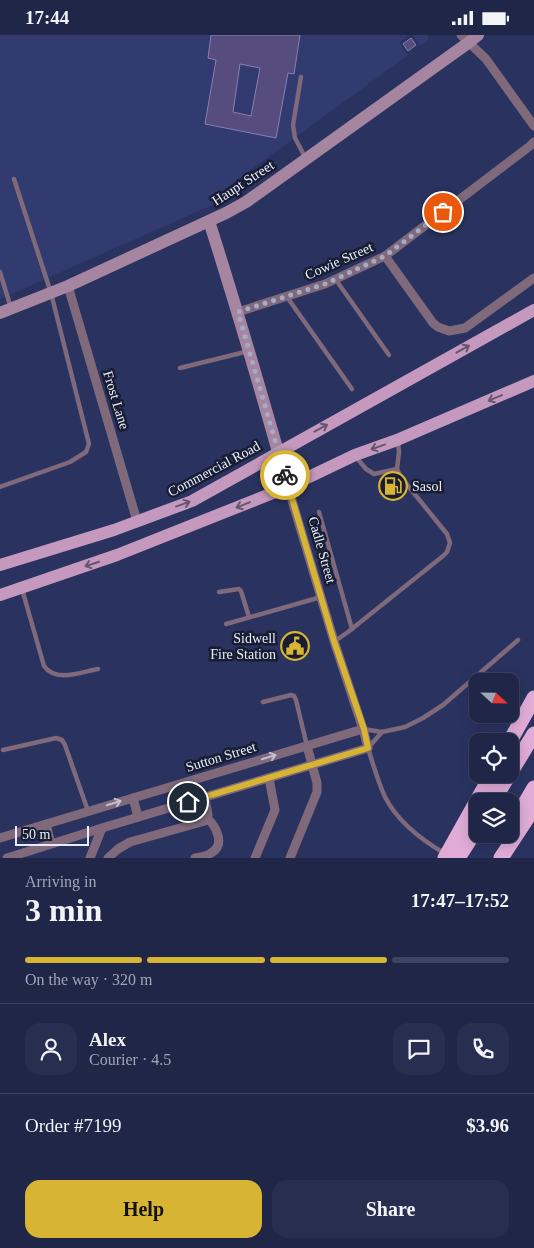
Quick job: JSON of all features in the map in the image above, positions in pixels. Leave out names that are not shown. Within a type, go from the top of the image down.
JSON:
[{"type":"highway","points":[[514,733],[534,698]]},
{"type":"highway","points":[[498,793],[534,734]]},
{"type":"highway","points":[[446,858],[487,783]]},
{"type":"highway","points":[[519,814],[534,788]]},
{"type":"highway","points":[[501,858],[534,808]]},
{"type":"highway","points":[[458,858],[469,841]]},
{"type":"highway","points":[[493,858],[502,843]]},
{"type":"main road","name":"Commercial Road","points":[[0,565],[114,530],[192,501],[534,310]]},
{"type":"main road","points":[[0,595],[117,555],[288,487],[355,455],[397,440],[534,381]]},
{"type":"street","points":[[469,38],[534,126]]},
{"type":"street","name":"Haupt Street","points":[[6,311],[68,286],[246,202],[469,38]]},
{"type":"street","name":"Cowie Street","points":[[238,312],[336,280],[385,256],[530,146],[534,141]]},
{"type":"street","name":"Cadle Street","points":[[209,221],[250,351],[320,597],[364,729],[368,748]]},
{"type":"street","points":[[385,256],[433,323],[449,331],[465,328],[534,278]]},
{"type":"street","name":"Frost Lane","points":[[68,286],[138,521]]},
{"type":"street","name":"Sutton Street","points":[[0,838],[364,729]]},
{"type":"street","points":[[290,858],[317,792],[317,783],[307,745]]},
{"type":"street","points":[[7,858],[368,748]]},
{"type":"street","points":[[255,858],[275,810],[269,778]]},
{"type":"street","points":[[195,858],[211,853],[219,841],[216,830],[208,818],[205,797]]},
{"type":"street","points":[[133,798],[138,817]]},
{"type":"street","points":[[108,858],[130,842],[189,826],[205,821],[208,818]]},
{"type":"street","points":[[46,824],[51,844]]},
{"type":"street","points":[[90,858],[102,828]]},
{"type":"lane","points":[[301,77],[293,125],[295,138],[306,158]]},
{"type":"lane","points":[[0,487],[70,462],[86,452],[89,444],[51,293],[14,179]]},
{"type":"lane","points":[[0,272],[6,311]]},
{"type":"lane","points":[[336,280],[389,355]]},
{"type":"lane","points":[[287,297],[352,389]]},
{"type":"lane","points":[[180,368],[250,351]]},
{"type":"lane","points":[[334,641],[426,571],[443,556],[449,547],[450,543],[447,534],[396,469],[399,452],[397,440]]},
{"type":"lane","points":[[355,455],[371,473],[396,469]]},
{"type":"lane","points":[[319,513],[352,629]]},
{"type":"lane","points":[[22,587],[44,666],[48,672],[62,676],[98,669]]},
{"type":"lane","points":[[219,592],[239,589],[249,617]]},
{"type":"lane","points":[[226,624],[320,597]]},
{"type":"lane","points":[[364,729],[382,732],[405,727],[423,718],[443,705],[518,640]]},
{"type":"lane","points":[[263,702],[291,695],[294,696],[307,745]]},
{"type":"lane","points":[[368,748],[382,732]]},
{"type":"lane","points":[[3,750],[56,738],[62,739],[66,745],[88,811]]},
{"type":"lane","name":"Cadle Street","points":[[368,748],[380,786],[404,823],[427,844],[451,858]]},
{"type":"path","points":[[256,465],[270,494]]},
{"type":"shaded area","points":[[0,35],[409,35],[399,43],[408,55],[215,196],[217,203],[0,299]]},
{"type":"shaded area","points":[[413,35],[428,35],[428,40],[420,46]]},
{"type":"building","points":[[211,35],[300,35],[294,74],[288,73],[276,138],[205,124],[216,60],[208,58]],"holes":[[[240,64],[260,68],[251,116],[233,112]]]},
{"type":"building","points":[[411,38],[416,45],[408,51],[403,44]]},
{"type":"way so far","points":[[285,475],[238,312],[336,280],[385,256],[443,212]]},
{"type":"place","name":"Sasol","points":[[393,486]]},
{"type":"place","name":"Sidwell Fire Station","points":[[295,646]]},
{"type":"route","points":[[188,802],[368,748],[364,729],[334,641],[285,475]]}]
